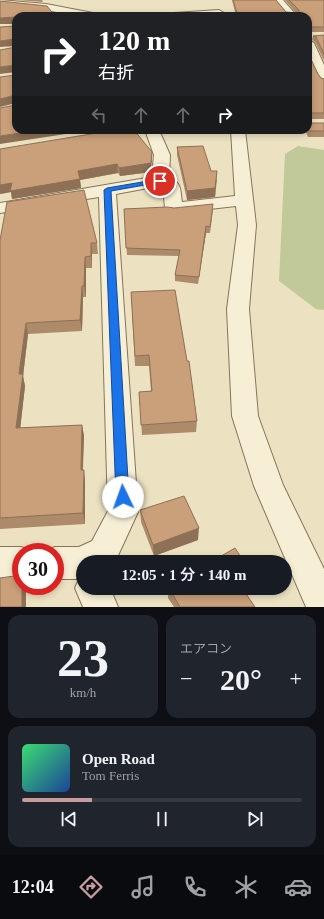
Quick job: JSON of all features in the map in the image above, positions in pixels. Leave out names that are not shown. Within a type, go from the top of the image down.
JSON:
[{"type":"street","points":[[278,0],[288,12]]},
{"type":"street","points":[[0,2],[46,7],[72,12]]},
{"type":"street","points":[[312,49],[320,61],[324,79]]},
{"type":"street","points":[[154,134],[162,155],[160,181]]},
{"type":"street","points":[[238,134],[247,225],[238,309],[245,416],[269,486],[324,607]]},
{"type":"street","points":[[0,208],[160,181],[171,185],[174,208],[245,200]]},
{"type":"street","points":[[99,555],[103,552],[123,512],[107,190]]},
{"type":"street","points":[[0,563],[12,563]]},
{"type":"street","points":[[93,595],[101,607]]},
{"type":"green space","points":[[298,146],[324,150],[324,310],[316,309],[279,281],[285,154]]},
{"type":"building","points":[[233,0],[276,0],[286,12],[237,12]]},
{"type":"building","points":[[289,0],[324,0],[324,27],[312,27],[312,12],[299,12],[299,10]]},
{"type":"building","points":[[0,1],[47,6],[52,12],[12,12],[12,17],[0,18]]},
{"type":"building","points":[[12,26],[12,39],[0,41],[0,27]]},
{"type":"building","points":[[324,35],[324,54],[316,37],[313,36]]},
{"type":"building","points":[[12,48],[12,66],[0,67],[0,50]]},
{"type":"building","points":[[312,61],[318,74],[324,79],[324,113],[312,113]]},
{"type":"building","points":[[12,76],[12,96],[0,99],[0,77]]},
{"type":"building","points":[[12,106],[12,134],[13,134],[0,136],[0,108]]},
{"type":"building","points":[[312,123],[324,123],[324,131],[312,131]]},
{"type":"building","points":[[91,134],[137,134],[152,152],[151,163],[119,168],[117,164],[78,171],[80,179],[10,191],[12,183],[0,185],[0,149]]},
{"type":"building","points":[[203,146],[211,171],[217,171],[215,188],[187,191],[177,147]]},
{"type":"building","points":[[84,190],[97,243],[91,243],[91,256],[85,257],[84,286],[82,286],[80,320],[26,323],[19,374],[23,374],[16,428],[82,425],[81,470],[84,470],[83,513],[0,518],[0,240],[7,202]]},
{"type":"building","points":[[213,204],[210,227],[206,226],[199,277],[175,275],[180,250],[126,248],[124,209],[174,208]]},
{"type":"building","points":[[175,290],[187,361],[189,361],[197,421],[141,425],[139,392],[152,391],[149,355],[135,356],[131,292]]},
{"type":"building","points":[[184,496],[199,528],[153,545],[140,510]]},
{"type":"building","points":[[235,548],[240,555],[223,555]]},
{"type":"building","points":[[12,576],[12,595],[22,595],[22,607],[0,607],[0,578]]},
{"type":"building","points":[[173,595],[247,595],[255,607],[180,607]]},
{"type":"route","points":[[123,497],[107,190],[160,181]]}]
